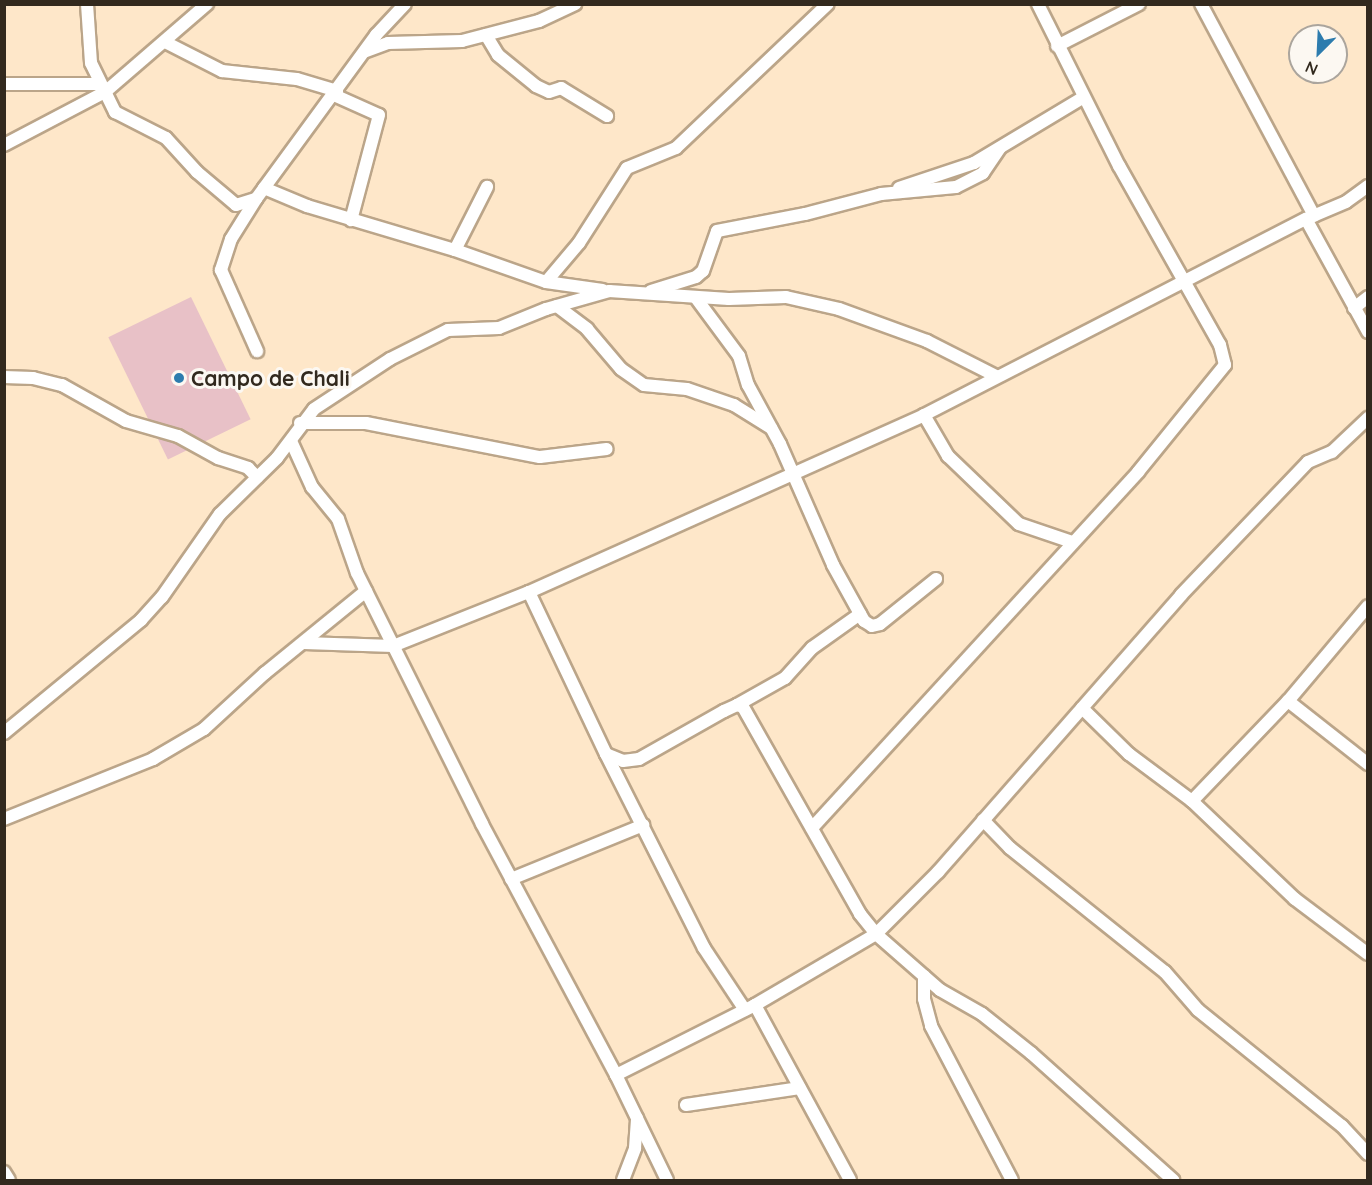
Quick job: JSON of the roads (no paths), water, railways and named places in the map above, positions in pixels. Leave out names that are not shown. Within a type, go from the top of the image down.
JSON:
[{"type":"street","points":[[87,4],[87,35],[102,88],[115,112],[166,138],[227,200],[236,205],[256,199]]},
{"type":"street","points":[[4,145],[102,88],[166,43],[207,4]]},
{"type":"street","points":[[257,351],[221,270],[231,238],[264,188],[366,51],[405,4]]},
{"type":"street","points":[[366,51],[388,43],[441,44],[486,35],[539,21],[574,4]]},
{"type":"street","points":[[546,282],[579,243],[627,168],[676,148],[828,4]]},
{"type":"street","points":[[812,828],[1057,557],[1138,472],[1225,365],[1220,345],[1084,97],[1038,4]]},
{"type":"street","points":[[1057,46],[1140,4]]},
{"type":"street","points":[[1201,4],[1368,332]]},
{"type":"street","points":[[486,35],[498,55],[536,86],[549,92],[561,88],[607,117]]},
{"type":"street","points":[[166,43],[222,71],[297,79],[335,93],[379,115],[351,220]]},
{"type":"street","points":[[4,84],[102,88]]},
{"type":"street","points":[[648,293],[696,277],[705,265],[717,231],[805,214],[881,194],[974,163],[1084,97]]},
{"type":"street","points":[[304,643],[393,646],[529,592],[924,415],[996,376],[1185,283],[1310,217],[1346,202],[1368,186]]},
{"type":"street","points":[[455,250],[487,187]]},
{"type":"street","points":[[264,188],[351,220],[455,250],[546,282],[609,291],[696,298],[786,297],[839,309],[927,341],[996,376]]},
{"type":"street","points":[[4,733],[141,620],[162,597],[220,514],[291,441],[300,423],[314,409],[363,376],[435,335],[457,329],[488,331],[557,306],[609,291]]},
{"type":"street","points":[[1354,308],[1368,297]]},
{"type":"street","points":[[696,298],[739,356],[748,385],[772,428],[833,565],[860,614],[872,626],[880,624],[936,579]]},
{"type":"street","points":[[557,306],[587,329],[621,369],[644,385],[687,389],[734,405],[772,428]]},
{"type":"street","points":[[4,377],[33,378],[62,386],[126,421],[178,436],[218,458],[248,468],[257,477]]},
{"type":"street","points":[[924,415],[948,456],[1019,524],[1049,537],[1072,542]]},
{"type":"street","points":[[616,1075],[750,1008],[876,933],[983,820],[1181,595],[1308,462],[1332,452],[1368,418]]},
{"type":"street","points":[[300,423],[366,423],[540,457],[607,449]]},
{"type":"street","points":[[291,441],[312,487],[338,519],[366,591],[393,646],[511,879],[616,1075],[667,1180]]},
{"type":"street","points":[[1049,537],[1057,557]]},
{"type":"street","points":[[4,819],[153,759],[204,729],[366,591]]},
{"type":"street","points":[[529,592],[606,754],[704,948],[750,1008],[800,1088],[850,1180]]},
{"type":"street","points":[[1192,801],[1288,701],[1368,606]]},
{"type":"street","points":[[606,754],[623,761],[639,759],[737,705],[785,678],[812,648],[860,614]]},
{"type":"street","points":[[1288,701],[1368,765]]},
{"type":"street","points":[[737,705],[749,712],[779,772],[860,914],[876,933],[924,976],[1031,1053],[1173,1180]]},
{"type":"street","points":[[1082,708],[1129,754],[1192,801],[1295,899],[1368,954]]},
{"type":"street","points":[[983,820],[1010,848],[1165,972],[1198,1010],[1341,1126],[1368,1154]]},
{"type":"street","points":[[511,879],[567,859],[643,825]]},
{"type":"street","points":[[892,917],[894,947]]},
{"type":"street","points":[[924,976],[924,999],[931,1026],[1012,1180]]},
{"type":"street","points":[[686,1105],[800,1088]]},
{"type":"street","points":[[623,1180],[635,1148],[637,1117]]},
{"type":"street","points":[[4,1172],[9,1180]]},
{"type":"place","name":"Campo de Chali","points":[[179,378]]}]
